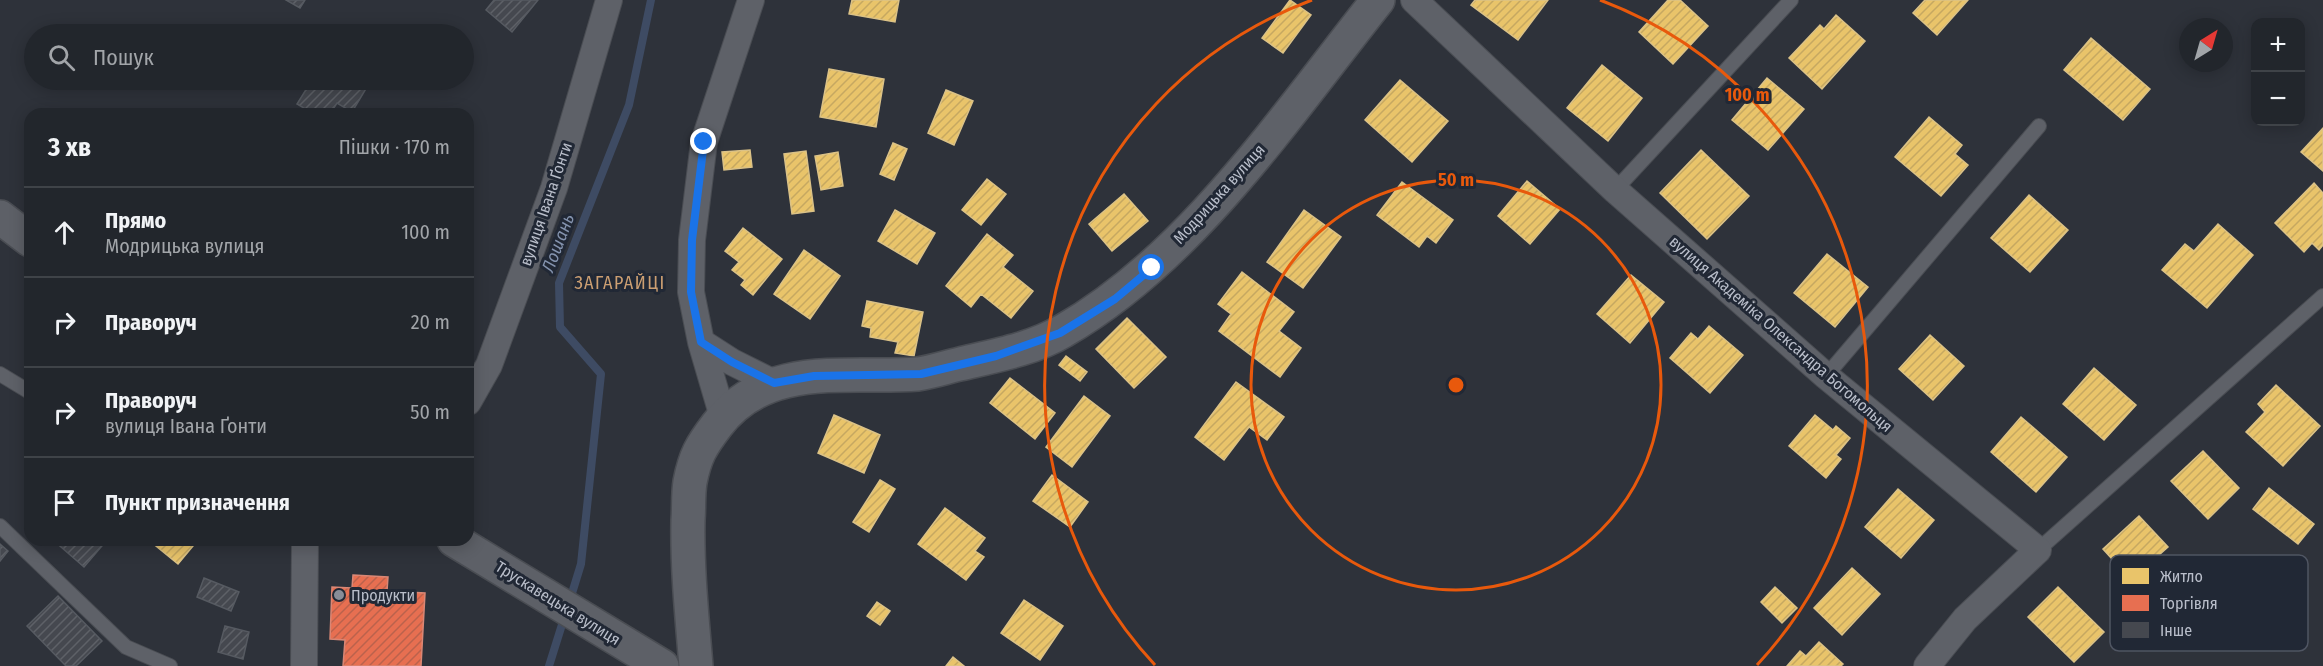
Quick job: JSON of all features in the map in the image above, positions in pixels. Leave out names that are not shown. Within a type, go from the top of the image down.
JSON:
[{"type":"main road","points":[[0,217],[24,235]]},
{"type":"main road","name":"Трускавецька вулиця","points":[[464,546],[662,666]]},
{"type":"street","name":"вулиця Івана Ґонти","points":[[474,391],[489,365],[554,188],[609,0]]},
{"type":"street","points":[[723,417],[701,342],[691,292],[692,240],[704,142],[751,0]]},
{"type":"street","name":"Модрицька вулиця","points":[[696,666],[687,559],[689,485],[699,449],[723,417],[748,396],[774,383],[814,376],[921,374],[996,356],[1060,333],[1115,299],[1152,268],[1204,214],[1255,155],[1378,0]]},
{"type":"street","name":"вулиця Академіка Олександра Богомольця","points":[[1414,0],[1615,190],[1826,376],[2038,550]]},
{"type":"street","points":[[701,342],[732,362],[774,383]]},
{"type":"street","points":[[304,666],[305,546]]},
{"type":"street","points":[[1927,666],[1965,619],[2038,550]]},
{"type":"lane","points":[[1615,190],[1791,0]]},
{"type":"lane","points":[[1826,376],[2039,126]]},
{"type":"lane","points":[[2038,550],[2323,296]]},
{"type":"lane","points":[[0,374],[24,389]]},
{"type":"lane","points":[[0,526],[126,646],[170,666]]},
{"type":"building: Житло","points":[[852,0],[899,0],[895,22],[849,14]]},
{"type":"building: Житло","points":[[1290,0],[1311,15],[1283,53],[1262,38]]},
{"type":"building: Житло","points":[[1475,0],[1548,0],[1518,40],[1471,5]]},
{"type":"building: Житло","points":[[1668,0],[1680,0],[1708,26],[1673,64],[1639,32]]},
{"type":"building: Житло","points":[[1925,0],[1968,0],[1937,35],[1913,13]]},
{"type":"building: Житло","points":[[1836,15],[1865,41],[1822,89],[1789,58],[1820,25],[1824,29]]},
{"type":"building: Житло","points":[[2091,38],[2150,89],[2123,120],[2064,70]]},
{"type":"building: Житло","points":[[1602,65],[1642,98],[1608,141],[1567,108]]},
{"type":"building: Житло","points":[[829,69],[884,79],[876,127],[820,117]]},
{"type":"building: Житло","points":[[1767,78],[1804,109],[1768,150],[1732,120]]},
{"type":"building: Житло","points":[[1400,80],[1448,121],[1412,162],[1365,120]]},
{"type":"building: Житло","points":[[946,90],[973,101],[954,145],[928,133]]},
{"type":"building: Житло","points":[[1929,117],[1962,145],[1955,154],[1968,165],[1941,196],[1895,157]]},
{"type":"building: Житло","points":[[2323,128],[2323,171],[2301,152]]},
{"type":"building: Житло","points":[[893,143],[907,149],[894,180],[880,174]]},
{"type":"building: Житло","points":[[750,150],[752,167],[724,170],[722,152]]},
{"type":"building: Житло","points":[[1701,150],[1749,196],[1707,239],[1660,193]]},
{"type":"building: Житло","points":[[806,151],[814,211],[792,214],[784,154]]},
{"type":"building: Житло","points":[[838,152],[843,186],[821,190],[815,156]]},
{"type":"building: Житло","points":[[987,179],[1006,194],[981,225],[962,210]]},
{"type":"building: Житло","points":[[1527,181],[1560,209],[1530,244],[1498,216]]},
{"type":"building: Житло","points":[[1402,182],[1453,220],[1436,243],[1427,236],[1419,247],[1377,215]]},
{"type":"building: Житло","points":[[2314,183],[2323,193],[2323,245],[2319,250],[2312,243],[2304,252],[2275,223]]},
{"type":"building: Житло","points":[[1124,194],[1148,221],[1112,251],[1089,224]]},
{"type":"building: Житло","points":[[2029,195],[2068,230],[2030,272],[1991,238]]},
{"type":"building: Житло","points":[[895,210],[935,233],[917,264],[878,241]]},
{"type":"building: Житло","points":[[1304,210],[1341,237],[1303,288],[1267,262]]},
{"type":"building: Житло","points":[[2218,224],[2253,255],[2207,308],[2162,270],[2185,244],[2194,251]]},
{"type":"building: Житло","points":[[743,228],[782,259],[753,295],[741,285],[745,280],[732,270],[739,262],[725,251]]},
{"type":"building: Житло","points":[[987,234],[1013,255],[1003,267],[1033,291],[1011,318],[981,294],[971,307],[946,286]]},
{"type":"building: Житло","points":[[804,250],[840,276],[810,319],[774,294]]},
{"type":"building: Житло","points":[[1827,254],[1868,287],[1835,327],[1794,293]]},
{"type":"building: Житло","points":[[1242,272],[1294,312],[1279,331],[1301,348],[1280,377],[1219,331],[1231,314],[1218,304]]},
{"type":"building: Житло","points":[[1631,275],[1664,302],[1630,343],[1597,314]]},
{"type":"building: Житло","points":[[867,301],[923,312],[914,356],[895,353],[898,342],[870,337],[871,328],[862,326]]},
{"type":"building: Житло","points":[[1127,318],[1166,357],[1134,388],[1096,349]]},
{"type":"building: Житло","points":[[1709,326],[1743,355],[1710,393],[1670,358],[1691,333],[1698,339]]},
{"type":"building: Житло","points":[[1930,335],[1964,366],[1933,400],[1899,369]]},
{"type":"building: Житло","points":[[1066,356],[1087,372],[1080,381],[1059,365]]},
{"type":"building: Житло","points":[[2094,368],[2136,405],[2104,440],[2063,404]]},
{"type":"building: Житло","points":[[1010,378],[1055,413],[1035,439],[990,403]]},
{"type":"building: Житло","points":[[1236,382],[1284,417],[1267,440],[1249,427],[1224,460],[1195,437]]},
{"type":"building: Житло","points":[[2276,385],[2320,426],[2283,466],[2246,432],[2265,412],[2258,404]]},
{"type":"building: Житло","points":[[1084,396],[1110,416],[1072,467],[1046,447]]},
{"type":"building: Житло","points":[[834,415],[880,435],[864,473],[818,453]]},
{"type":"building: Житло","points":[[1815,415],[1833,430],[1836,426],[1850,438],[1836,455],[1841,459],[1826,478],[1789,446]]},
{"type":"building: Житло","points":[[2021,417],[2067,457],[2036,492],[1991,452]]},
{"type":"building: Житло","points":[[2203,451],[2239,488],[2208,519],[2171,481]]},
{"type":"building: Житло","points":[[1052,475],[1088,502],[1070,527],[1033,501]]},
{"type":"building: Житло","points":[[880,480],[895,489],[869,532],[853,522]]},
{"type":"building: Житло","points":[[2269,488],[2314,524],[2298,544],[2253,509]]},
{"type":"building: Житло","points":[[1898,489],[1934,520],[1901,558],[1865,527]]},
{"type":"building: Житло","points":[[945,508],[985,538],[975,551],[984,557],[966,580],[918,544]]},
{"type":"building: Житло","points":[[2139,516],[2168,547],[2159,555],[2110,557],[2103,549]]},
{"type":"building: Житло","points":[[156,546],[193,546],[178,564]]},
{"type":"building: Житло","points":[[1852,568],[1880,594],[1842,635],[1814,608]]},
{"type":"building: Житло","points":[[1775,587],[1797,608],[1782,623],[1761,602]]},
{"type":"building: Житло","points":[[2058,587],[2104,632],[2074,662],[2028,617]]},
{"type":"building: Житло","points":[[1024,600],[1063,626],[1040,660],[1001,633]]},
{"type":"building: Житло","points":[[877,602],[890,611],[880,625],[867,616]]},
{"type":"building: Житло","points":[[1819,642],[1843,664],[1841,666],[1787,666],[1800,651],[1806,656]]},
{"type":"building: Житло","points":[[953,657],[964,666],[946,666]]},
{"type":"building: Торгівля","points":[[353,575],[388,577],[387,591],[425,593],[421,666],[343,666],[345,640],[330,639],[332,587],[352,588]]},
{"type":"building: Інше","points":[[286,0],[305,0],[300,8]]},
{"type":"building: Інше","points":[[494,0],[538,0],[512,32],[486,10]]},
{"type":"building: Інше","points":[[306,90],[365,90],[354,108],[345,108],[337,103],[334,108],[304,108],[297,104]]},
{"type":"building: Інше","points":[[0,544],[8,551],[0,561]]},
{"type":"building: Інше","points":[[60,546],[102,546],[84,567]]},
{"type":"building: Інше","points":[[204,578],[239,592],[231,611],[197,597]]},
{"type":"building: Інше","points":[[58,596],[102,641],[76,666],[66,666],[27,626]]},
{"type":"building: Інше","points":[[225,626],[249,632],[243,659],[218,652]]},
{"type":"waterway","name":"Лошань","points":[[569,603],[581,564],[601,374],[560,327],[559,283],[629,105],[651,0]]},
{"type":"waterway","name":"Лошань","points":[[549,666],[565,615]]},
{"type":"place","name":"Продукти","points":[[339,595]]},
{"type":"district","name":"ЗАГАРАЙЦІ","points":[[620,283]]},
{"type":"route","points":[[704,142],[692,240],[691,292],[701,342],[732,362],[774,383],[814,376],[921,374],[996,356],[1060,333],[1115,299],[1152,268]]}]
